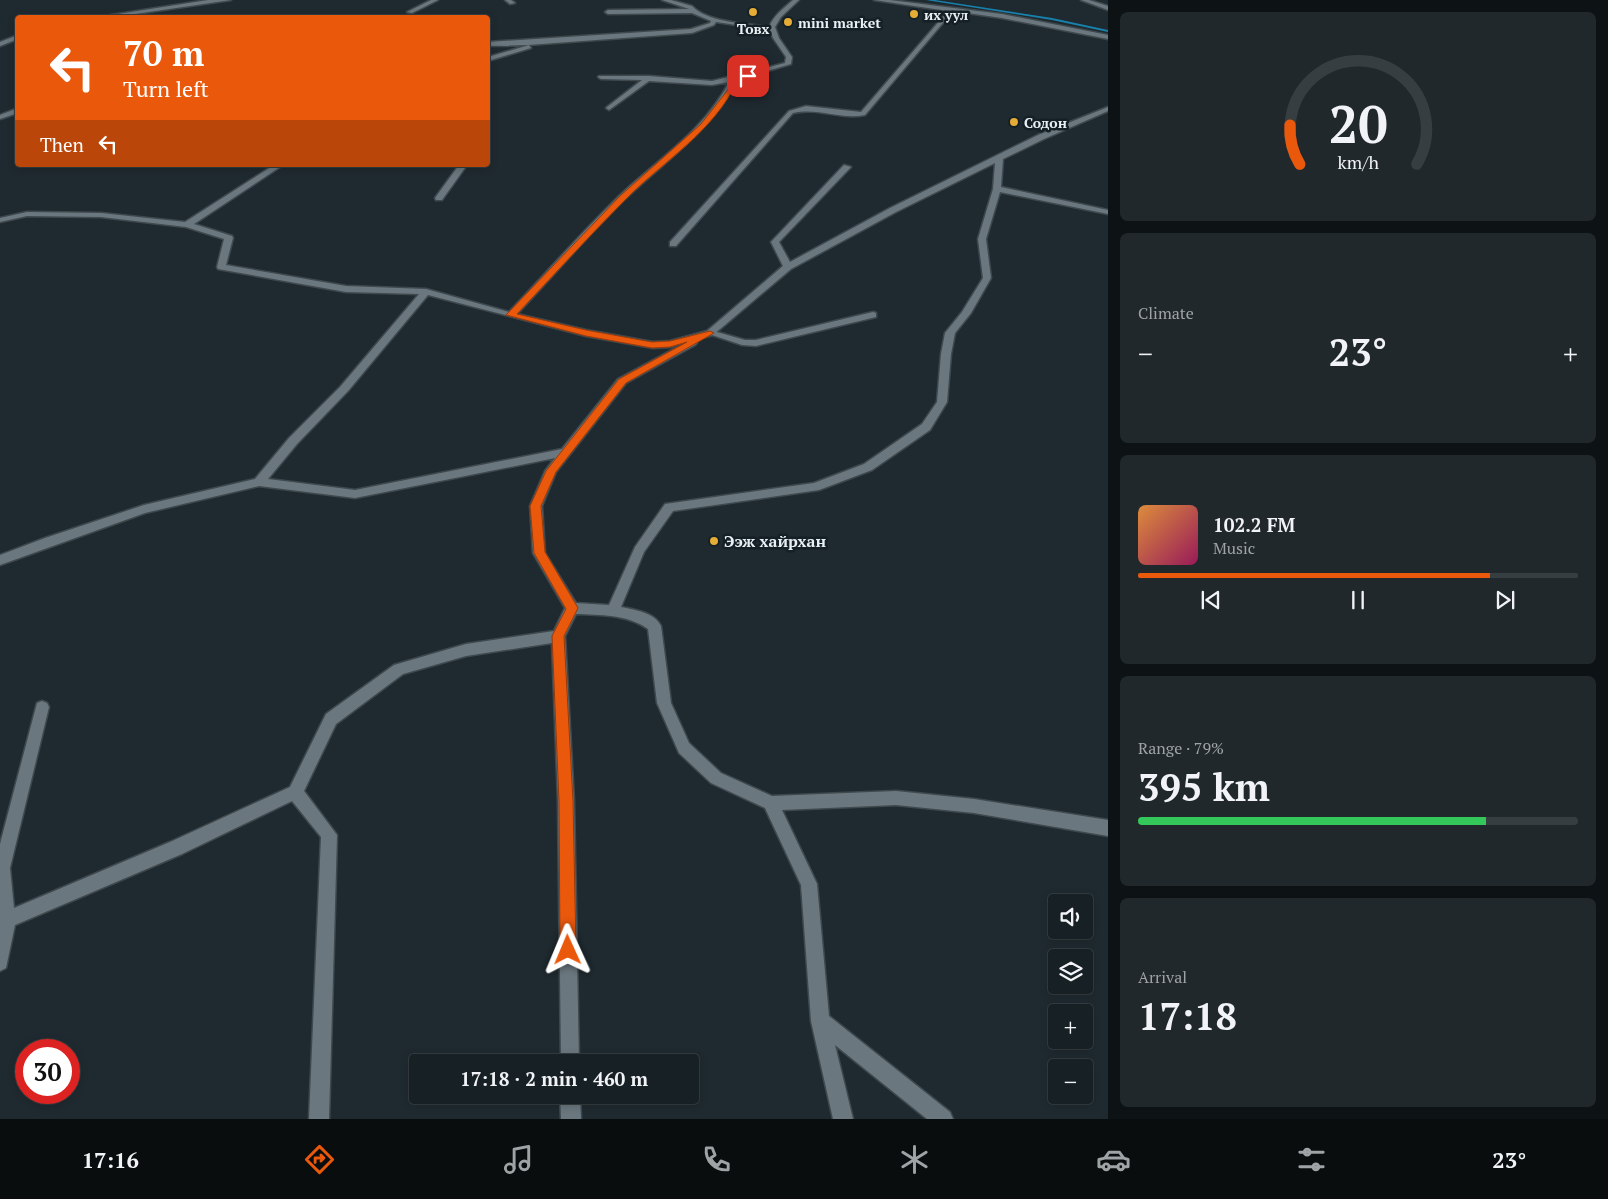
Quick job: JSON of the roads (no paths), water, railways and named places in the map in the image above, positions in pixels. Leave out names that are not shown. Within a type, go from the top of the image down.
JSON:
[{"type":"street","points":[[114,15],[192,3],[228,0]]},
{"type":"street","points":[[410,12],[435,0]]},
{"type":"street","points":[[665,0],[690,7],[693,11]]},
{"type":"street","points":[[601,77],[649,78],[712,83],[734,80],[788,64],[789,57],[772,34],[772,28],[777,18],[796,0]]},
{"type":"street","points":[[877,0],[1002,16],[1108,37]]},
{"type":"street","points":[[1084,0],[1108,8]]},
{"type":"street","points":[[673,244],[791,112],[806,108],[855,115],[863,114],[911,60],[923,40],[952,9]]},
{"type":"street","points":[[608,12],[693,11],[714,20],[772,28]]},
{"type":"street","points":[[490,44],[692,31],[712,24],[714,20]]},
{"type":"street","points":[[0,44],[15,38]]},
{"type":"street","points":[[490,59],[543,41]]},
{"type":"street","points":[[609,108],[649,78]]},
{"type":"street","points":[[511,315],[623,198],[703,126],[729,91],[734,80]]},
{"type":"street","points":[[572,608],[539,553],[536,506],[551,471],[622,381],[710,333],[788,267],[893,210],[1041,137],[1108,109]]},
{"type":"street","points":[[0,117],[15,111]]},
{"type":"street","points":[[613,611],[639,550],[669,507],[815,487],[868,467],[926,427],[942,402],[946,354],[950,333],[966,313],[987,278],[982,240],[998,189],[999,158]]},
{"type":"street","points":[[186,225],[277,167]]},
{"type":"street","points":[[439,198],[461,167]]},
{"type":"street","points":[[788,267],[775,242],[847,167]]},
{"type":"street","points":[[998,189],[1081,208],[1108,212]]},
{"type":"street","points":[[0,220],[27,214],[101,215],[186,225],[229,238],[221,267],[346,289],[426,292],[586,333],[652,345],[670,344],[710,333]]},
{"type":"street","points":[[258,482],[293,441],[344,388],[426,292]]},
{"type":"street","points":[[0,560],[49,541],[144,509],[225,492],[258,482],[355,494],[566,452]]},
{"type":"street","points":[[572,608],[613,611],[640,616],[654,626],[664,703],[684,748],[716,778],[771,803],[896,798],[974,806],[1108,828]]},
{"type":"street","points":[[570,1054],[566,801],[558,636],[572,608]]},
{"type":"street","points":[[7,920],[176,848],[295,792],[331,719],[399,669],[466,650],[558,636]]},
{"type":"street","points":[[0,962],[7,920],[2,868],[42,708]]},
{"type":"street","points":[[295,792],[328,835],[319,1119]]},
{"type":"street","points":[[771,803],[809,884],[820,1021],[843,1119]]},
{"type":"street","points":[[820,1021],[943,1119]]},
{"type":"street","points":[[570,1104],[571,1119]]},
{"type":"lane","points":[[710,333],[746,343],[756,343],[873,315]]},
{"type":"waterway","points":[[928,0],[1052,19],[1108,31]]},
{"type":"place","name":"Товх","points":[[753,12]]},
{"type":"place","name":"их уул","points":[[914,14]]},
{"type":"place","name":"mini market","points":[[788,22]]},
{"type":"place","name":"Содон","points":[[1014,122]]},
{"type":"place","name":"Ээж хайрхан","points":[[714,541]]}]
